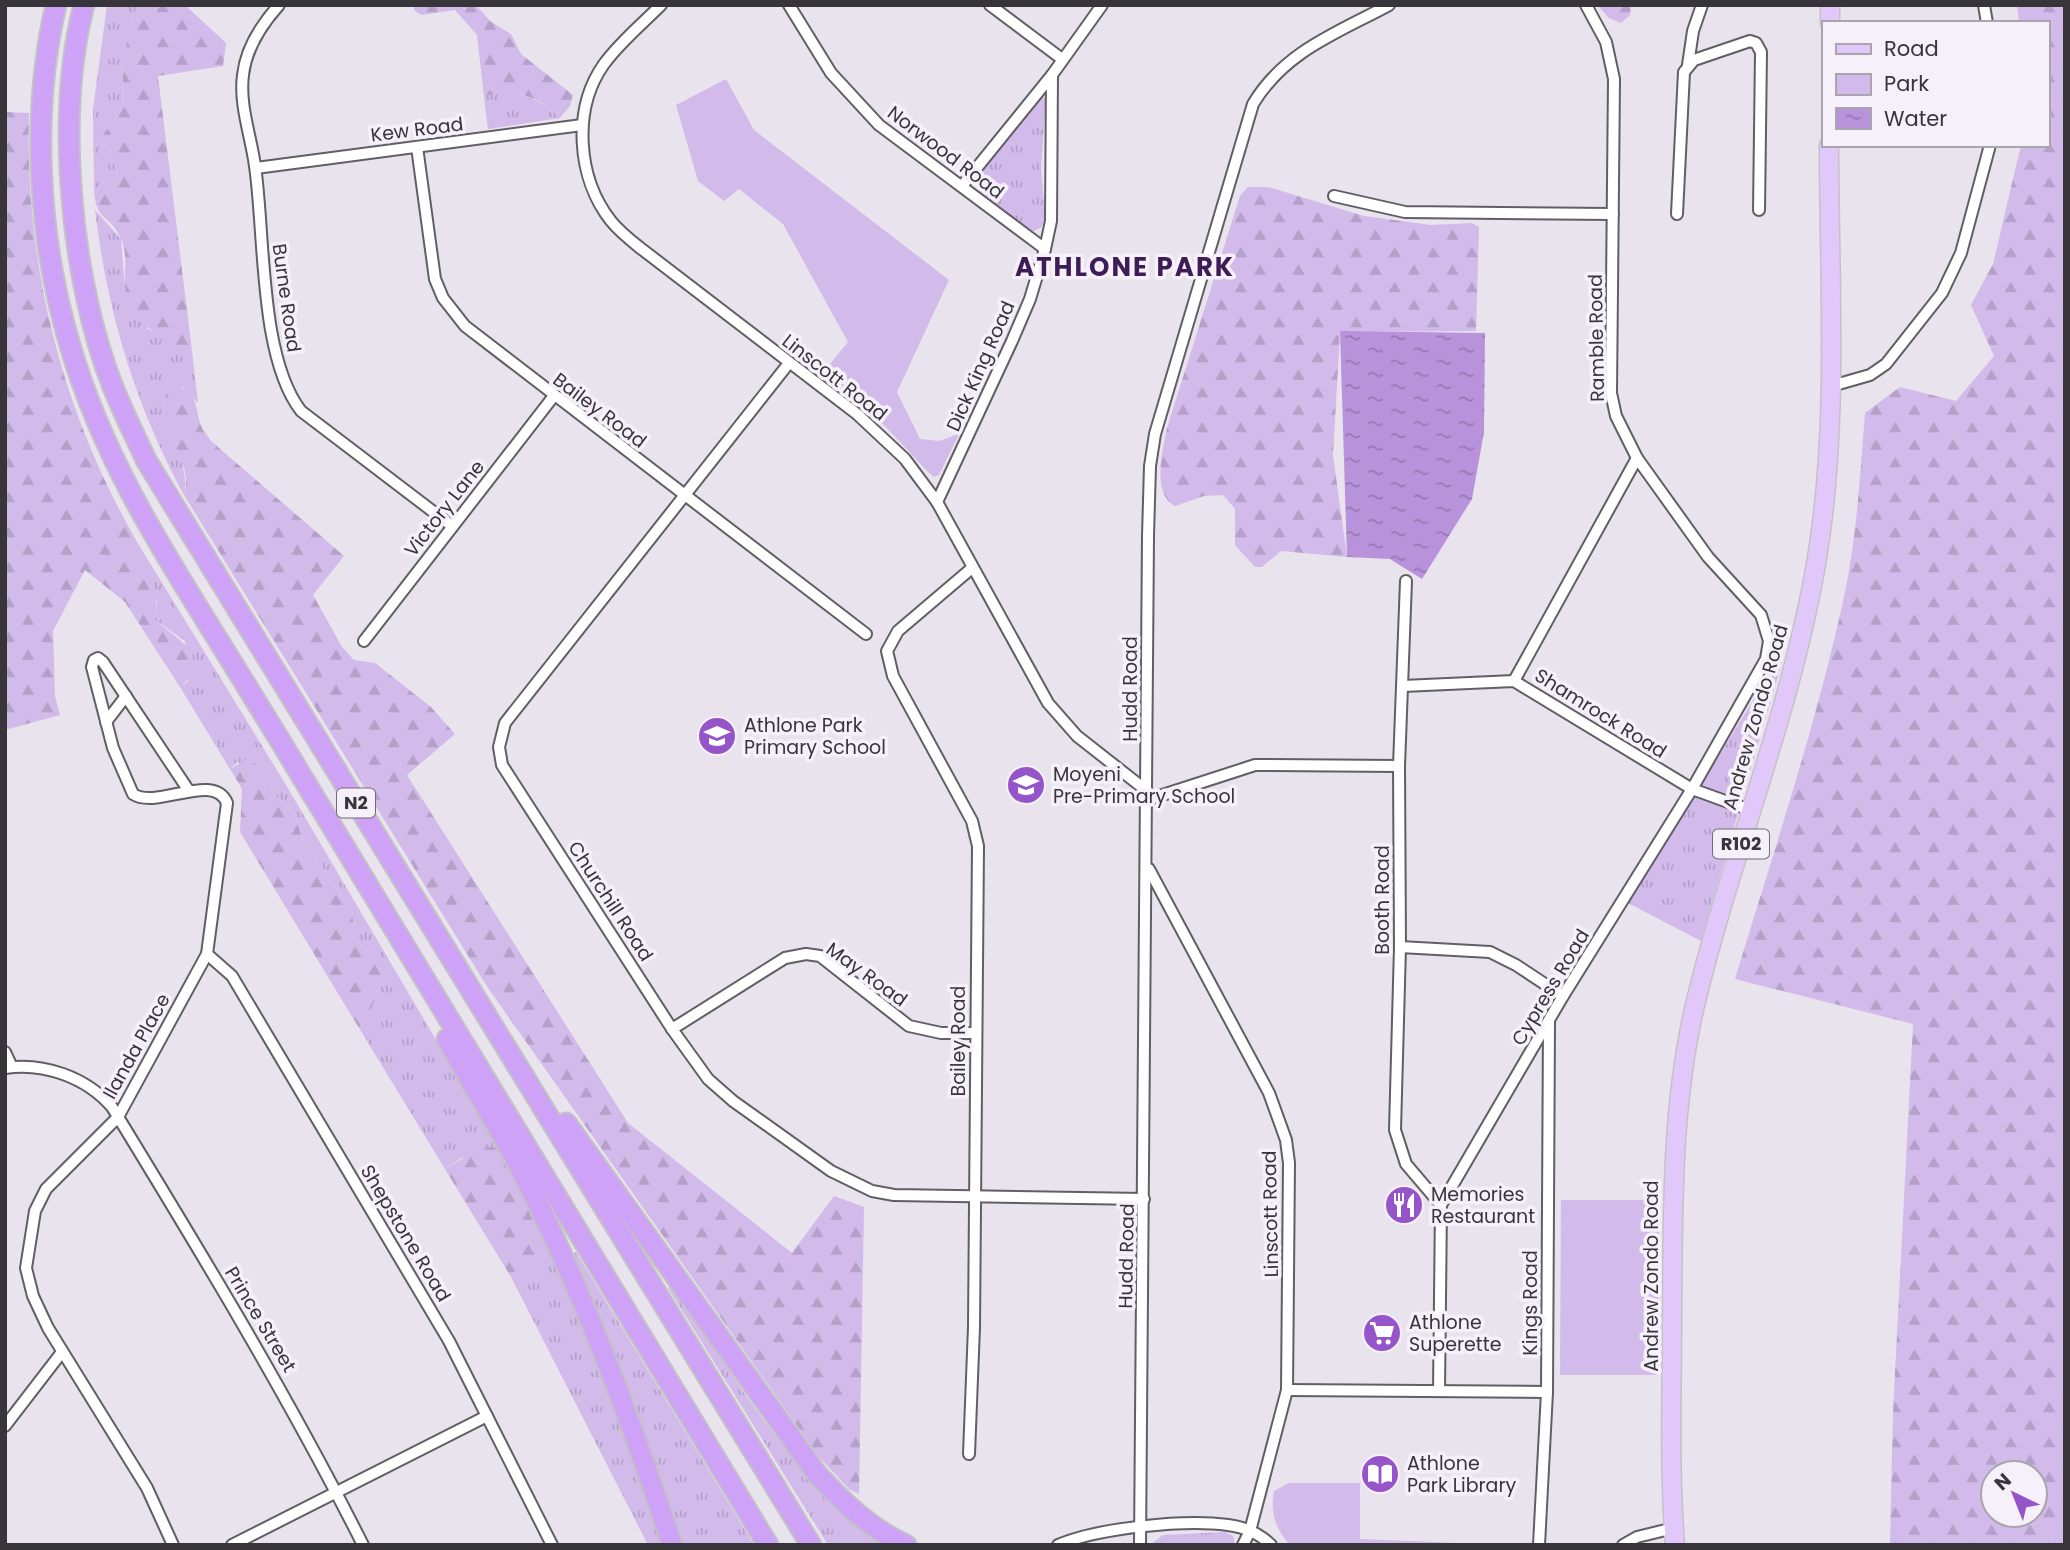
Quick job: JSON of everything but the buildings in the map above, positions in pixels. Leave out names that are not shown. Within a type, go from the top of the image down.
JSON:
[{"type":"highway","name":"N2","points":[[56,5],[48,41],[42,127],[44,209],[68,340],[115,465],[152,535],[768,1545]]},
{"type":"highway","name":"N2","points":[[84,5],[77,34],[71,111],[72,209],[90,309],[112,386],[146,460],[811,1545]]},
{"type":"highway","points":[[437,999],[442,1029],[524,1175],[577,1289],[633,1428],[672,1545]]},
{"type":"highway","points":[[486,1016],[509,1040],[817,1474],[873,1526],[906,1545]]},
{"type":"main road","name":"Andrew Zondo Road","points":[[1674,1536],[1673,1188],[1676,1108],[1696,1003],[1791,670],[1817,560],[1826,477],[1829,147]]},
{"type":"street","name":"Burne Road","points":[[279,5],[251,44],[243,76],[243,95],[256,167],[270,314],[279,368],[288,393],[301,411],[452,526]]},
{"type":"street","name":"Linscott Road","points":[[661,5],[604,64],[592,85],[582,125],[591,185],[612,222],[646,253],[890,443],[919,476],[937,502],[1048,703],[1077,736],[1147,796]]},
{"type":"street","name":"Norwood Road","points":[[789,5],[819,56],[861,107],[895,139],[1045,249]]},
{"type":"street","points":[[990,5],[1062,59]]},
{"type":"street","points":[[962,186],[1052,75],[1102,5]]},
{"type":"street","name":"Hudd Road","points":[[1140,1545],[1152,449],[1244,127],[1253,104],[1279,68],[1301,52],[1389,5]]},
{"type":"street","name":"Ramble Road","points":[[1586,5],[1606,42],[1612,69],[1614,214],[1611,393],[1616,416],[1637,458],[1708,557],[1761,615],[1769,641]]},
{"type":"street","points":[[1677,214],[1684,72],[1702,5]]},
{"type":"street","points":[[1688,65],[1750,41],[1759,46],[1759,210]]},
{"type":"street","name":"Dick King Road","points":[[937,502],[1030,299],[1045,249],[1051,221],[1052,75]]},
{"type":"street","name":"Kew Road","points":[[256,167],[582,125]]},
{"type":"street","name":"Bailey Road","points":[[417,147],[435,279],[443,298],[465,326],[553,397],[866,634]]},
{"type":"street","points":[[1828,387],[1870,374],[1886,364],[1942,293],[1961,253],[1989,147]]},
{"type":"street","points":[[1334,196],[1405,212],[1614,214]]},
{"type":"street","name":"Churchill Road","points":[[789,363],[505,723],[499,747],[502,765],[512,785],[672,1029],[708,1079],[733,1101],[851,1183],[872,1192],[894,1195],[1144,1199]]},
{"type":"street","name":"Victory Lane","points":[[364,641],[553,397]]},
{"type":"street","points":[[1514,681],[1637,458]]},
{"type":"street","name":"Bailey Road","points":[[969,1454],[976,1032],[976,833],[967,810],[893,676],[887,651],[898,631],[972,568]]},
{"type":"street","name":"Booth Road","points":[[1406,581],[1399,766],[1400,947],[1395,1130],[1406,1164],[1441,1205]]},
{"type":"street","name":"Cypress Road","points":[[1441,1205],[1563,996],[1692,789],[1758,676],[1766,659],[1769,641]]},
{"type":"street","points":[[100,659],[189,791],[150,800],[133,794],[128,788],[106,722],[92,667],[94,660],[100,659]]},
{"type":"street","name":"Shamrock Road","points":[[1403,686],[1514,681],[1692,789]]},
{"type":"street","points":[[106,722],[126,696]]},
{"type":"street","points":[[1147,796],[1255,765],[1399,766]]},
{"type":"street","points":[[1692,789],[1750,810]]},
{"type":"street","name":"Ilanda Place","points":[[173,1545],[147,1488],[62,1352],[28,1283],[26,1268],[35,1211],[46,1189],[118,1117],[207,954],[215,909],[220,839],[227,803],[225,798],[215,792],[189,791]]},
{"type":"street","name":"Linscott Road","points":[[1148,866],[1269,1093],[1286,1140],[1290,1231],[1287,1390],[1250,1531],[1243,1545]]},
{"type":"street","points":[[1400,947],[1490,952],[1516,965],[1563,996]]},
{"type":"street","name":"Shepstone Road","points":[[207,954],[232,976],[413,1278],[552,1545]]},
{"type":"street","name":"May Road","points":[[672,1029],[785,958],[806,954],[820,957],[909,1026],[941,1033],[976,1032]]},
{"type":"street","name":"Kings Road","points":[[1539,1545],[1546,1392],[1549,1020]]},
{"type":"street","points":[[5,1052],[9,1068]]},
{"type":"street","name":"Prince Street","points":[[9,1068],[41,1066],[84,1084],[101,1095],[118,1117],[257,1345],[363,1545]]},
{"type":"street","points":[[1438,1391],[1441,1205]]},
{"type":"street","points":[[5,1426],[62,1352]]},
{"type":"street","points":[[1287,1390],[1546,1392]]},
{"type":"street","points":[[232,1545],[486,1416]]},
{"type":"street","points":[[1058,1545],[1081,1537],[1140,1527],[1217,1524],[1250,1531],[1272,1545]]},
{"type":"street","points":[[1623,1545],[1637,1537],[1674,1536]]},
{"type":"green space","points":[[107,5],[138,5],[132,18],[123,62],[122,109],[101,137],[118,172],[109,185],[94,190],[93,109]]},
{"type":"green space","points":[[138,5],[185,5],[226,43],[223,66],[158,76],[192,351],[159,335],[133,311],[125,287],[123,245],[117,231],[101,213],[95,201],[94,190],[109,185],[118,172],[101,137],[122,109],[123,62],[132,18]]},
{"type":"green space","points":[[414,5],[476,5],[490,21],[511,34],[521,54],[573,95],[570,106],[560,118],[535,99],[515,93],[484,97],[477,35],[455,10],[421,15],[414,10]]},
{"type":"green space","points":[[1597,5],[1631,5],[1630,15],[1621,23],[1609,18]]},
{"type":"green space","points":[[2017,5],[2065,5],[2065,1545],[1890,1545],[1893,1412],[1913,1024],[1735,979],[1779,837],[1833,645],[1855,528],[1865,413],[1900,387],[1956,401],[1994,356],[1971,305],[1993,264],[2021,147],[2049,147],[2049,21],[2019,21]]},
{"type":"green space","points":[[726,79],[754,130],[949,280],[897,392],[920,439],[939,441],[959,434],[939,475],[934,477],[929,473],[885,426],[821,375],[848,342],[783,224],[739,189],[724,201],[698,181],[676,105]]},
{"type":"green space","points":[[502,91],[534,99],[560,118],[488,129],[484,97]]},
{"type":"green space","points":[[1046,98],[1041,168],[1045,215],[1042,227],[1032,232],[978,191],[977,179],[1025,113]]},
{"type":"green space","points":[[5,112],[29,113],[33,226],[41,281],[68,388],[110,492],[137,542],[135,555],[157,591],[155,620],[188,649],[194,666],[190,676],[180,687],[125,602],[85,570],[53,631],[55,696],[60,715],[5,730]]},
{"type":"green space","points":[[1248,187],[1268,187],[1364,216],[1431,225],[1472,223],[1479,227],[1476,331],[1340,332],[1333,455],[1347,557],[1281,551],[1262,567],[1255,567],[1235,545],[1235,509],[1223,495],[1204,496],[1175,506],[1163,492],[1160,470],[1167,428],[1240,196]]},
{"type":"green space","points":[[95,210],[121,239],[125,289],[148,329],[192,351],[198,403],[183,387],[164,403],[184,472],[184,495],[151,427],[126,357],[107,284]]},
{"type":"green space","points":[[174,386],[192,395],[201,426],[211,441],[344,556],[313,595],[342,647],[354,660],[375,663],[431,707],[455,734],[407,775],[628,1123],[792,1253],[834,1196],[864,1207],[859,1494],[849,1489],[819,1457],[488,988],[184,495],[185,472],[165,412],[167,392]]},
{"type":"green space","points":[[137,542],[286,785],[502,1152],[461,1158],[445,1169],[359,1028],[389,974],[369,957],[355,938],[352,911],[302,838],[296,817],[275,795],[263,771],[237,762],[230,769],[180,687],[188,681],[185,641],[155,620],[157,600],[135,555]]},
{"type":"green space","points":[[1778,660],[1782,662],[1701,941],[1628,903]]},
{"type":"green space","points":[[245,760],[253,762],[263,771],[275,795],[296,817],[302,838],[352,911],[355,938],[369,957],[384,963],[389,974],[359,1028],[240,832],[242,789],[230,769]]},
{"type":"green space","points":[[492,1147],[502,1152],[550,1247],[534,1266],[511,1277],[445,1169],[480,1148]]},
{"type":"green space","points":[[1561,1200],[1659,1200],[1658,1375],[1560,1375]]},
{"type":"green space","points":[[550,1247],[598,1363],[663,1545],[648,1545],[511,1277],[534,1266]]},
{"type":"green space","points":[[576,1252],[754,1545],[683,1545],[612,1345],[573,1254]]},
{"type":"green space","points":[[671,1286],[793,1459],[851,1519],[883,1545],[828,1545],[668,1288]]},
{"type":"green space","points":[[1289,1483],[1360,1483],[1360,1539],[1508,1545],[1290,1545],[1277,1526],[1273,1513],[1274,1491]]},
{"type":"green space","points":[[1225,1532],[1233,1536],[1235,1545],[1150,1545],[1163,1535]]},
{"type":"water","points":[[1340,331],[1485,333],[1484,432],[1472,499],[1422,579],[1390,559],[1347,557]]},
{"type":"place","name":"Athlone Park Primary School","points":[[717,736]]},
{"type":"place","name":"Moyeni Pre-Primary School","points":[[1026,785]]},
{"type":"place","name":"Memories Restaurant","points":[[1404,1205]]},
{"type":"place","name":"Athlone Superette","points":[[1382,1333]]},
{"type":"place","name":"Athlone Park Library","points":[[1380,1474]]},
{"type":"district","name":"ATHLONE PARK","points":[[1125,267]]}]
